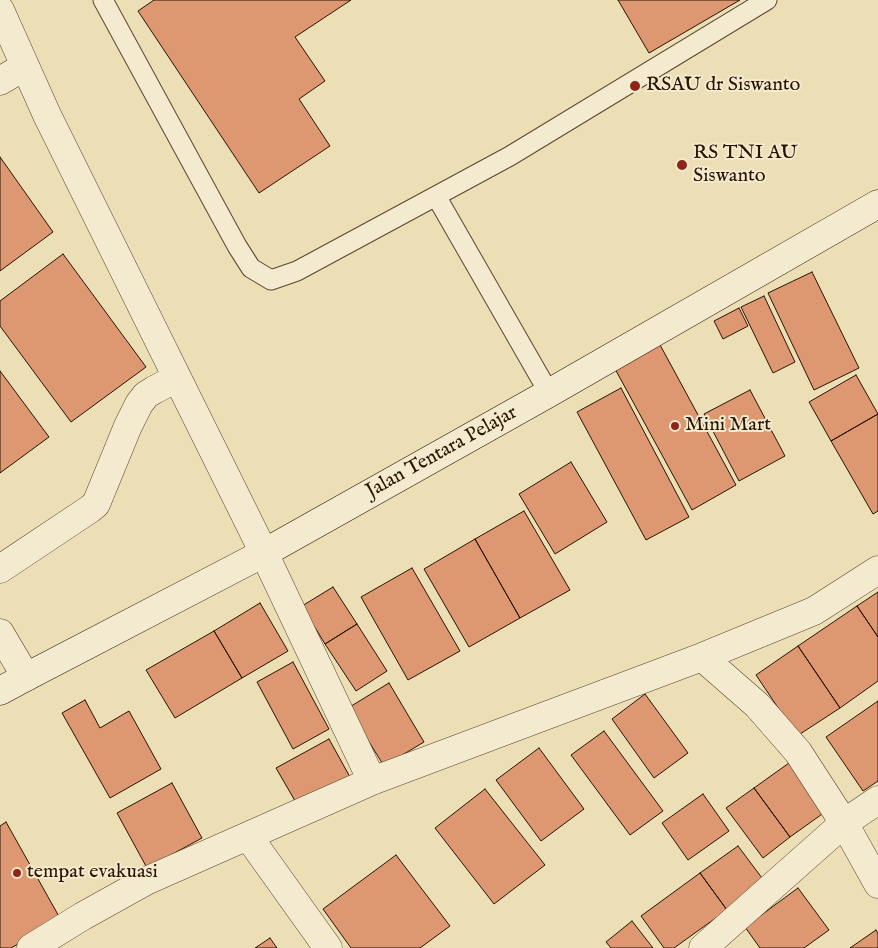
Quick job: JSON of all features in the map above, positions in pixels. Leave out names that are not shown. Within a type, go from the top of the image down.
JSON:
[{"type":"street","points":[[0,10],[47,115],[264,553],[372,781]]},
{"type":"street","points":[[0,81],[25,66]]},
{"type":"street","name":"Jalan Tentara Pelajar","points":[[0,691],[264,553],[549,393],[878,204]]},
{"type":"street","points":[[0,569],[96,504],[139,404],[146,395],[178,378]]},
{"type":"street","points":[[31,948],[146,881],[372,781],[702,657],[814,611],[878,570]]},
{"type":"street","points":[[0,633],[26,677]]},
{"type":"street","points":[[702,657],[757,705],[798,752],[844,823],[878,884]]},
{"type":"street","points":[[703,948],[844,823],[878,800]]},
{"type":"street","points":[[248,836],[328,948]]},
{"type":"lane","points":[[103,0],[237,246],[251,268],[271,280],[298,271],[510,156],[767,0]]},
{"type":"lane","points":[[436,196],[549,393]]},
{"type":"building","points":[[154,0],[351,0],[295,37],[325,81],[299,99],[330,146],[259,193],[138,11]]},
{"type":"building","points":[[618,0],[740,0],[649,53]]},
{"type":"building","points":[[0,157],[53,232],[0,271]]},
{"type":"building","points":[[63,254],[146,367],[71,422],[0,326],[0,301]]},
{"type":"building","points":[[812,272],[859,368],[814,390],[768,293]]},
{"type":"building","points":[[764,296],[795,362],[773,373],[741,307]]},
{"type":"building","points":[[739,308],[748,326],[723,339],[714,321]]},
{"type":"building","name":"Mini Mart","points":[[659,343],[736,485],[692,510],[614,367]]},
{"type":"building","points":[[0,371],[49,437],[0,473]]},
{"type":"building","points":[[856,375],[878,414],[831,441],[809,402]]},
{"type":"building","points":[[621,388],[689,517],[646,540],[577,412]]},
{"type":"building","points":[[750,390],[785,456],[739,481],[704,414]]},
{"type":"building","points":[[878,414],[878,511],[873,514],[831,441]]},
{"type":"building","points":[[571,462],[607,522],[555,554],[519,494]]},
{"type":"building","points":[[524,511],[570,590],[520,618],[475,539]]},
{"type":"building","points":[[475,539],[520,618],[469,647],[424,569]]},
{"type":"building","points":[[412,568],[460,651],[408,680],[361,597]]},
{"type":"building","points":[[333,587],[357,624],[325,644],[302,606]]},
{"type":"building","points":[[878,592],[878,637],[857,606]]},
{"type":"building","points":[[260,603],[288,651],[242,678],[214,631]]},
{"type":"building","points":[[857,606],[878,637],[878,681],[840,708],[798,646]]},
{"type":"building","points":[[357,624],[387,671],[356,691],[325,644]]},
{"type":"building","points":[[214,631],[242,678],[175,718],[146,670]]},
{"type":"building","points":[[798,646],[840,708],[797,736],[756,675]]},
{"type":"building","points":[[293,662],[329,729],[293,749],[257,682]]},
{"type":"building","points":[[389,683],[424,742],[384,766],[348,708]]},
{"type":"building","points":[[645,694],[688,753],[654,778],[612,719]]},
{"type":"building","points":[[85,700],[100,728],[129,711],[161,769],[110,798],[62,713]]},
{"type":"building","points":[[878,701],[878,781],[863,791],[826,737]]},
{"type":"building","points":[[604,731],[663,811],[630,835],[571,755]]},
{"type":"building","points":[[329,739],[350,777],[298,806],[276,768]]},
{"type":"building","points":[[539,748],[584,809],[541,841],[496,780]]},
{"type":"building","points":[[789,763],[825,812],[790,837],[754,788]]},
{"type":"building","points":[[172,783],[202,838],[147,868],[117,813]]},
{"type":"building","points":[[754,788],[790,837],[763,858],[726,808]]},
{"type":"building","points":[[485,789],[545,865],[494,904],[435,828]]},
{"type":"building","points":[[703,794],[729,831],[688,860],[662,823]]},
{"type":"building","name":"tempat evakuasi","points":[[6,822],[61,920],[11,948],[0,948],[0,826]]},
{"type":"building","points":[[738,846],[765,882],[727,910],[700,873]]},
{"type":"building","points":[[396,855],[450,926],[420,948],[351,948],[323,909]]},
{"type":"building","points":[[700,873],[727,910],[674,948],[664,948],[641,916]]},
{"type":"building","points":[[798,888],[829,930],[804,948],[760,948],[745,927]]},
{"type":"building","points":[[632,921],[653,948],[611,948],[606,942]]},
{"type":"building","points":[[876,930],[878,934],[878,948],[850,948]]},
{"type":"building","points":[[270,938],[277,948],[255,948]]},
{"type":"place","name":"RSAU dr Siswanto","points":[[635,86]]},
{"type":"place","name":"RS TNI AU Siswanto","points":[[682,165]]},
{"type":"place","name":"Mini Mart","points":[[675,426]]},
{"type":"place","name":"tempat evakuasi","points":[[17,873]]}]
